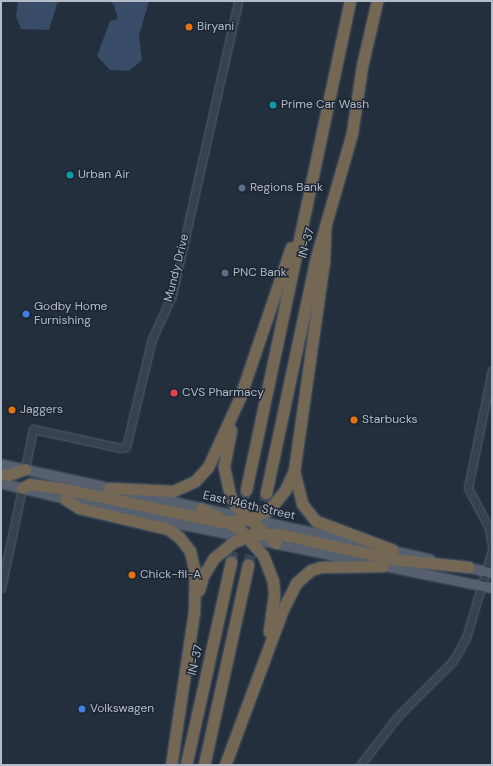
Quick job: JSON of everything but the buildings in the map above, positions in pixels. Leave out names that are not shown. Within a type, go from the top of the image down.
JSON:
[{"type":"highway","name":"IN-37","points":[[246,490],[350,1]]},
{"type":"highway","name":"IN-37","points":[[266,493],[316,258],[352,133],[362,66],[377,1]]},
{"type":"highway","points":[[276,543],[236,506],[230,496],[224,467],[240,397],[292,243],[303,219]]},
{"type":"highway","points":[[22,488],[30,484],[65,489],[229,522],[250,519],[261,515],[279,500],[294,471],[324,261],[325,227]]},
{"type":"highway","points":[[109,488],[164,492],[180,488],[195,481],[208,467],[240,397]]},
{"type":"highway","points":[[1,474],[8,475],[25,469]]},
{"type":"highway","points":[[294,471],[302,504],[316,521],[393,550]]},
{"type":"highway","points":[[65,499],[79,508],[149,523],[168,529],[179,537],[186,544],[193,558],[194,612]]},
{"type":"highway","points":[[201,508],[229,522],[247,536],[262,555],[272,581],[273,608],[265,656]]},
{"type":"highway","points":[[171,765],[194,612],[208,565],[228,546],[247,536],[278,534],[393,559],[469,567]]},
{"type":"highway","name":"IN-37","points":[[186,765],[231,562]]},
{"type":"highway","points":[[204,765],[248,565]]},
{"type":"highway","points":[[225,765],[289,594],[296,583],[311,570],[340,565],[383,566]]},
{"type":"main road","name":"East 146th Street","points":[[1,464],[490,572]]},
{"type":"main road","points":[[1,483],[65,499],[247,536],[383,566],[488,586]]},
{"type":"street","name":"Mundy Drive","points":[[25,469],[33,428],[122,448],[126,446],[152,339],[172,295],[238,1]]},
{"type":"street","points":[[492,370],[468,480],[470,496],[489,528],[492,547]]},
{"type":"street","points":[[1,588],[22,488]]},
{"type":"street","points":[[360,765],[398,716],[453,661],[466,638],[488,586],[492,550]]},
{"type":"water","points":[[18,1],[61,1],[57,4],[49,30],[21,29],[16,16]]},
{"type":"water","points":[[109,1],[149,1],[139,36],[142,60],[129,71],[110,70],[97,56],[110,21],[118,19],[114,5]]},
{"type":"tunnel","points":[[231,562],[246,490]]},
{"type":"tunnel","points":[[248,565],[266,493]]},
{"type":"place","name":"Biryani","points":[[189,27]]},
{"type":"place","name":"Prime Car Wash","points":[[273,105]]},
{"type":"place","name":"Urban Air","points":[[70,175]]},
{"type":"place","name":"Regions Bank","points":[[242,188]]},
{"type":"place","name":"PNC Bank","points":[[225,273]]},
{"type":"place","name":"Godby Home Furnishing","points":[[26,314]]},
{"type":"place","name":"CVS Pharmacy","points":[[174,393]]},
{"type":"place","name":"Jaggers","points":[[12,410]]},
{"type":"place","name":"Starbucks","points":[[354,420]]},
{"type":"place","name":"Chick-fil-A","points":[[132,575]]},
{"type":"place","name":"Volkswagen","points":[[82,709]]}]
